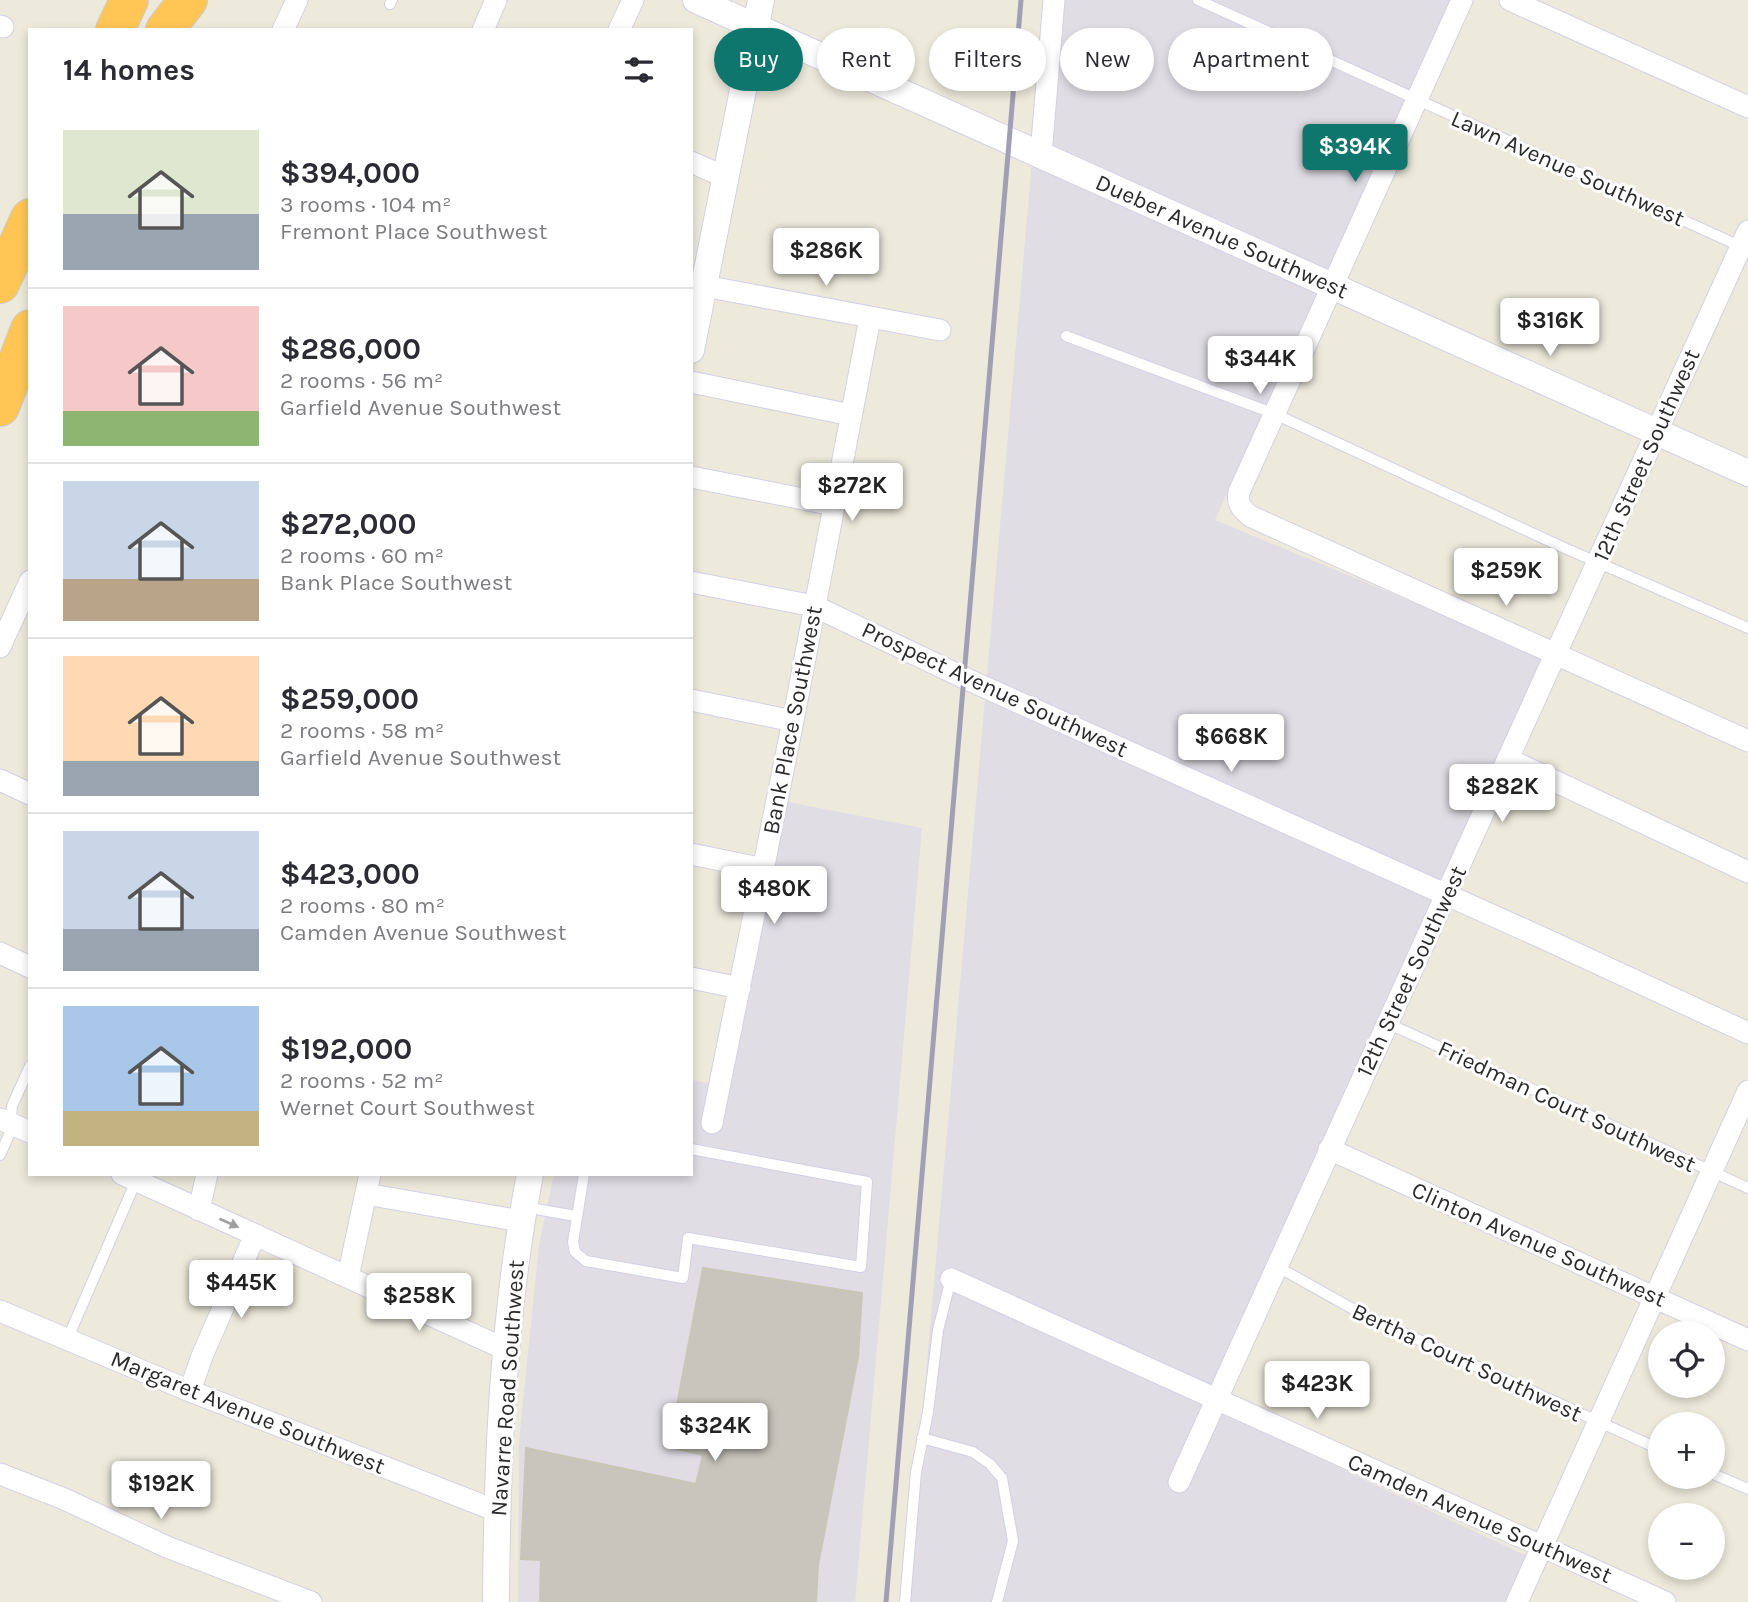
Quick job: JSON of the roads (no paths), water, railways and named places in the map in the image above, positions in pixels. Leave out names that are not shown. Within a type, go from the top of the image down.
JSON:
[{"type":"highway","points":[[163,28],[173,0]]},
{"type":"highway","points":[[164,28],[188,0]]},
{"type":"highway","points":[[0,271],[26,226]]},
{"type":"highway","points":[[0,284],[26,226]]},
{"type":"highway","points":[[0,377],[28,320]]},
{"type":"highway","points":[[0,407],[28,334]]},
{"type":"street","points":[[284,28],[297,0]]},
{"type":"street","points":[[484,28],[496,0]]},
{"type":"street","points":[[621,28],[633,0]]},
{"type":"street","name":"Dueber Avenue Southwest","points":[[696,0],[1748,473]]},
{"type":"street","points":[[693,339],[761,0]]},
{"type":"street","points":[[1041,154],[1054,0]]},
{"type":"street","points":[[1462,0],[1239,492],[1241,508],[1252,517],[1748,741]]},
{"type":"street","points":[[1510,0],[1748,107]]},
{"type":"street","points":[[693,163],[725,177]]},
{"type":"street","name":"12th Street Southwest","points":[[1179,1482],[1657,432],[1746,243]]},
{"type":"street","points":[[704,286],[940,330]]},
{"type":"street","name":"Bank Place Southwest","points":[[712,1122],[764,869],[870,318]]},
{"type":"street","points":[[693,382],[851,415]]},
{"type":"street","points":[[693,477],[834,505]]},
{"type":"street","name":"Prospect Avenue Southwest","points":[[693,582],[814,606],[971,681],[1748,1033]]},
{"type":"street","points":[[0,646],[22,617],[28,591]]},
{"type":"street","points":[[693,700],[793,721]]},
{"type":"street","points":[[1508,759],[1748,872]]},
{"type":"street","points":[[0,780],[28,792]]},
{"type":"street","points":[[693,854],[764,869]]},
{"type":"street","points":[[0,953],[28,966]]},
{"type":"street","points":[[693,978],[740,988]]},
{"type":"street","points":[[1517,1602],[1748,1091]]},
{"type":"street","name":"Clinton Avenue Southwest","points":[[1329,1149],[1748,1340]]},
{"type":"street","points":[[199,1210],[206,1176]]},
{"type":"street","name":"Navarre Road Southwest","points":[[496,1602],[497,1511],[507,1350],[522,1214],[530,1176]]},
{"type":"street","points":[[129,1178],[507,1350]]},
{"type":"street","points":[[348,1277],[368,1184],[522,1214]]},
{"type":"street","points":[[190,1391],[202,1356],[255,1235]]},
{"type":"street","name":"Camden Avenue Southwest","points":[[951,1279],[1665,1602]]},
{"type":"street","name":"Margaret Avenue Southwest","points":[[0,1311],[190,1391],[497,1511]]},
{"type":"street","points":[[0,1474],[62,1498],[167,1547],[311,1602]]},
{"type":"lane","name":"Lawn Avenue Southwest","points":[[1198,0],[1417,100],[1746,243]]},
{"type":"lane","points":[[1066,336],[1275,414],[1748,628]]},
{"type":"lane","name":"Friedman Court Southwest","points":[[1387,1023],[1748,1188]]},
{"type":"lane","points":[[0,1155],[13,1125],[12,1106],[28,1070]]},
{"type":"lane","points":[[584,1176],[573,1241],[575,1252],[586,1261],[683,1278],[688,1238],[862,1267],[867,1182],[693,1149]]},
{"type":"lane","points":[[67,1340],[129,1178]]},
{"type":"lane","points":[[522,1214],[576,1216]]},
{"type":"lane","name":"Bertha Court Southwest","points":[[1276,1266],[1362,1314],[1648,1444]]},
{"type":"lane","points":[[905,1602],[916,1472],[938,1330],[951,1279]]},
{"type":"lane","points":[[922,1438],[973,1452],[990,1464],[1002,1478],[1013,1541],[997,1602]]},
{"type":"lane","points":[[1725,1479],[1748,1489]]},
{"type":"railway","points":[[886,1602],[1021,0]]}]
